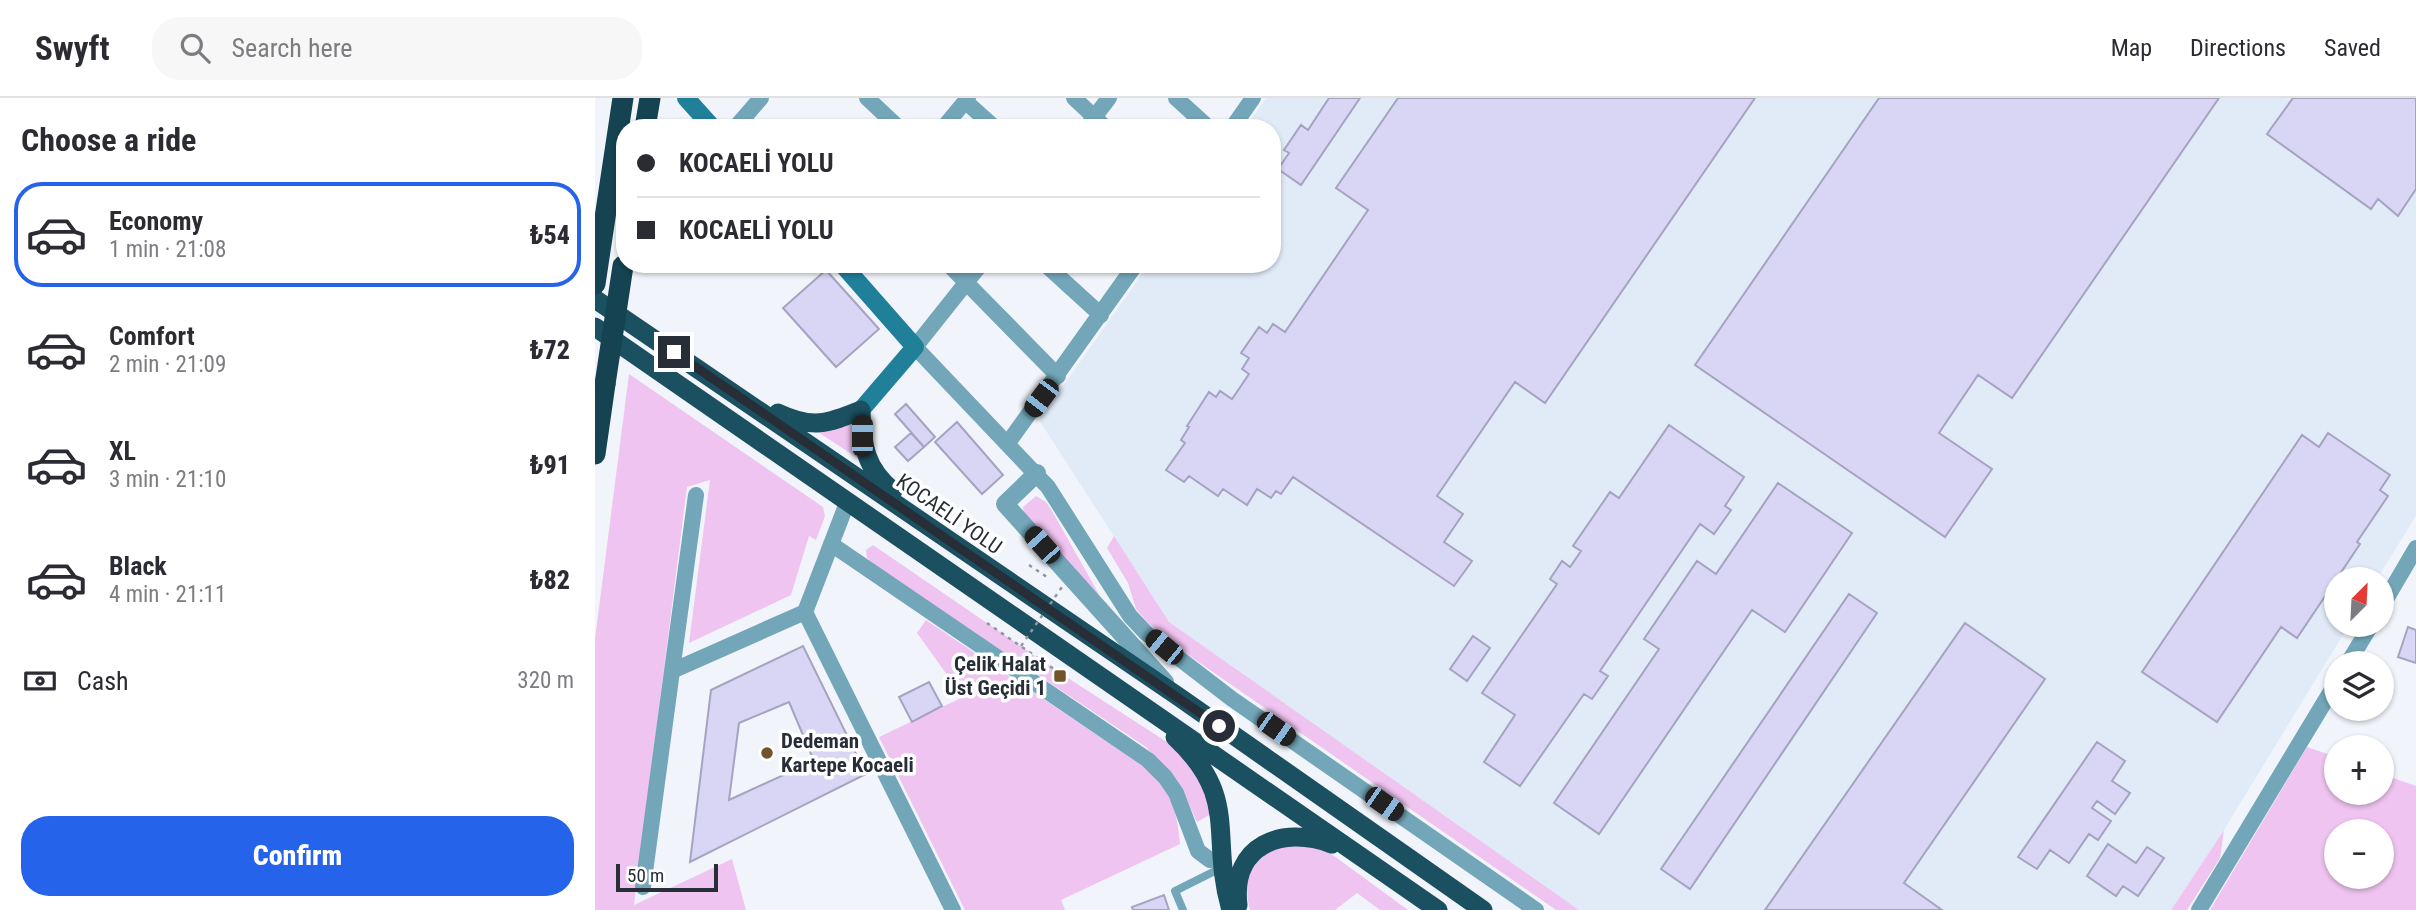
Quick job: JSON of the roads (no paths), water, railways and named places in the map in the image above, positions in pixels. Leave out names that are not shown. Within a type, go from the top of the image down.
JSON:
[{"type":"highway","points":[[620,119],[623,98]]},
{"type":"highway","points":[[646,119],[650,98]]},
{"type":"highway","points":[[595,284],[616,144]]},
{"type":"highway","points":[[595,454],[622,273]]},
{"type":"highway","name":"KOCAELİ YOLU","points":[[595,299],[980,564],[1179,697],[1483,910]]},
{"type":"highway","points":[[595,327],[847,503],[1134,697],[1438,910]]},
{"type":"highway","points":[[693,365],[796,422],[821,424],[861,411],[863,449],[873,473],[980,564]]},
{"type":"highway","points":[[1134,697],[1182,743],[1206,771],[1218,800],[1222,863],[1231,910]]},
{"type":"highway","points":[[1238,910],[1236,886],[1241,871],[1248,860],[1279,837],[1306,836],[1355,852]]},
{"type":"main road","points":[[685,98],[705,119]]},
{"type":"main road","points":[[850,273],[915,348],[861,411]]},
{"type":"street","points":[[743,119],[761,98]]},
{"type":"street","points":[[867,98],[889,119]]},
{"type":"street","points":[[1074,98],[1091,119]]},
{"type":"street","points":[[1098,119],[1109,98]]},
{"type":"street","points":[[1177,98],[1199,119]]},
{"type":"street","points":[[1238,119],[1253,98]]},
{"type":"street","points":[[951,119],[967,100],[986,119]]},
{"type":"street","points":[[956,273],[1058,376]]},
{"type":"street","points":[[974,273],[915,348],[1037,473],[1082,537],[1130,616],[1146,633],[1232,699],[1536,910]]},
{"type":"street","points":[[1055,273],[1101,315]]},
{"type":"street","points":[[1009,443],[1130,273]]},
{"type":"street","points":[[1037,473],[1005,504],[1179,697]]},
{"type":"street","points":[[643,887],[696,495]]},
{"type":"street","points":[[672,671],[804,612],[847,503]]},
{"type":"street","points":[[831,544],[1148,760],[1176,793],[1198,851],[1210,860],[1222,863]]},
{"type":"street","points":[[2394,586],[2416,548]]},
{"type":"street","points":[[804,612],[953,910]]},
{"type":"street","points":[[2199,910],[2324,703]]},
{"type":"lane","points":[[1183,910],[1175,891],[1222,863]]},
{"type":"place","name":"Çelik Halat Üst Geçidi 1","points":[[1060,676]]},
{"type":"place","name":"Dedeman Kartepe Kocaeli","points":[[767,753]]}]
